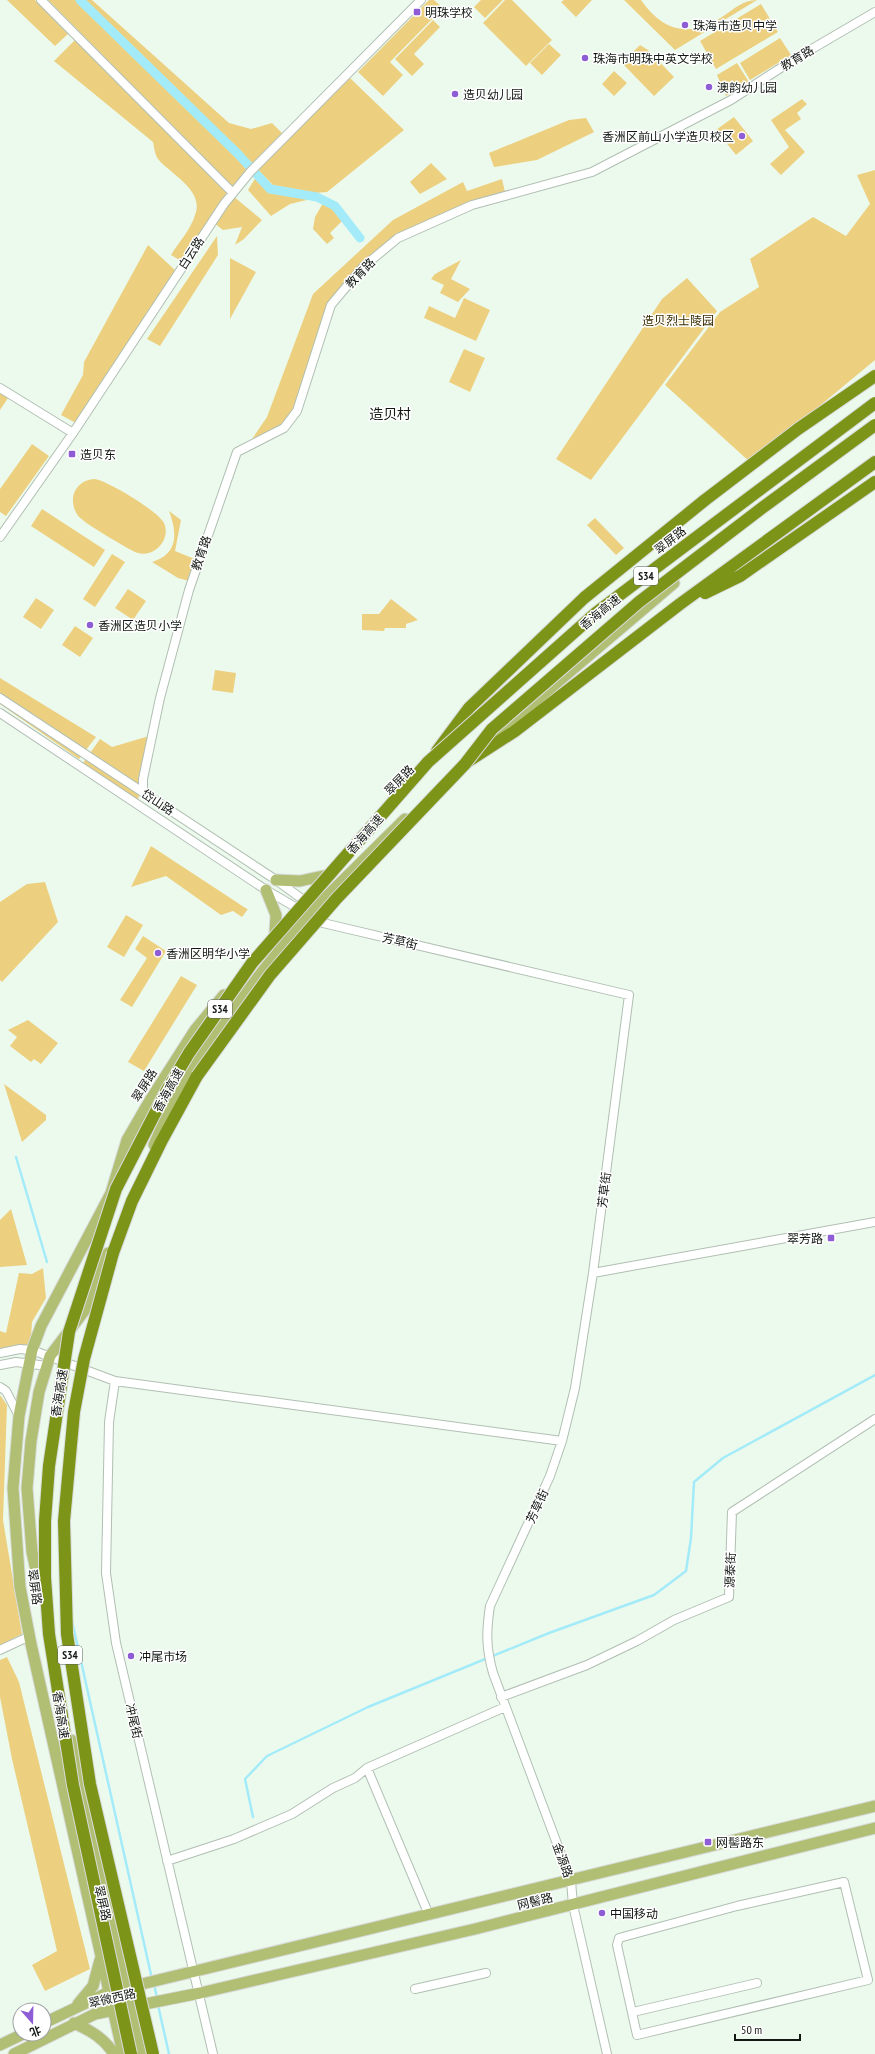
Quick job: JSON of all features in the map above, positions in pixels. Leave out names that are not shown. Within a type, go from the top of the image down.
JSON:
[{"type":"highway","points":[[428,762],[469,708],[584,598],[705,500],[798,429],[875,376]]},
{"type":"highway","name":"香海高速","points":[[131,2054],[72,1786],[48,1634],[45,1578],[45,1521],[49,1466],[69,1332],[116,1190],[167,1090],[189,1053],[252,964],[428,762],[597,612],[875,403]]},
{"type":"highway","name":"香海高速","points":[[153,2054],[90,1784],[67,1634],[64,1521],[74,1412],[84,1359],[113,1253],[132,1201],[161,1142],[197,1076],[270,975],[337,898],[465,764],[492,729],[608,628],[762,508],[875,425]]},
{"type":"highway","points":[[465,764],[515,731],[680,604],[875,462]]},
{"type":"highway","points":[[680,604],[740,576],[875,482]]},
{"type":"main road","name":"翠屏路","points":[[123,2054],[20,1587],[13,1488],[19,1416],[32,1350],[42,1326],[111,1193],[127,1140],[149,1102],[195,1030],[298,903],[426,771],[506,695],[650,572],[766,481],[875,400]]},
{"type":"main road","name":"翠屏路","points":[[141,2054],[80,1783],[54,1648],[32,1552],[27,1488],[30,1441],[39,1392],[48,1361],[88,1306],[130,1198],[176,1095],[225,1022],[262,972],[312,911],[449,775],[664,590],[819,469],[875,431]]},
{"type":"main road","points":[[276,880],[300,881],[324,876]]},
{"type":"main road","points":[[266,890],[276,915],[275,932]]},
{"type":"main road","points":[[13,1488],[27,1488]]},
{"type":"main road","name":"翠微西路","points":[[52,2020],[109,1992],[158,1979],[875,1806]]},
{"type":"main road","name":"网髻路","points":[[200,1993],[573,1905],[875,1828]]},
{"type":"main road","points":[[68,2012],[82,2000],[92,1986],[98,1971],[100,1949]]},
{"type":"main road","name":"翠微西路","points":[[14,2054],[74,2023],[95,2014],[200,1993]]},
{"type":"main road","points":[[74,2023],[97,2034],[114,2054]]},
{"type":"main road","points":[[0,2045],[12,2039]]},
{"type":"street","points":[[41,0],[233,193]]},
{"type":"street","name":"白云路","points":[[0,537],[73,433],[224,204],[251,171],[421,0]]},
{"type":"street","name":"教育路","points":[[143,792],[145,771],[173,646],[189,590],[237,452],[284,428],[297,411],[331,305],[363,267],[398,238],[472,205],[592,172],[731,100],[794,60],[875,12]]},
{"type":"street","points":[[0,388],[73,433]]},
{"type":"street","name":"岱山路","points":[[0,698],[276,880],[298,903]]},
{"type":"street","name":"岱山路","points":[[0,713],[266,890],[298,903],[312,911]]},
{"type":"street","name":"芳草街","points":[[312,911],[323,923],[629,995],[593,1273],[575,1388],[562,1440],[550,1476],[490,1606],[486,1628],[487,1652],[501,1697]]},
{"type":"street","points":[[593,1273],[875,1222]]},
{"type":"street","points":[[0,1354],[20,1349],[32,1350],[48,1361],[115,1381],[562,1440]]},
{"type":"street","points":[[0,1365],[16,1362],[30,1364],[48,1361]]},
{"type":"street","name":"冲尾街","points":[[115,1381],[109,1422],[106,1573],[116,1643],[167,1861],[200,1993],[213,2054]]},
{"type":"street","points":[[0,1387],[6,1390],[19,1416]]},
{"type":"street","name":"源泰街","points":[[501,1697],[587,1665],[637,1641],[674,1620],[729,1597],[732,1512],[875,1419]]},
{"type":"street","points":[[0,1650],[30,1636]]},
{"type":"street","name":"金源路","points":[[501,1697],[571,1880],[573,1905],[607,2054]]},
{"type":"street","points":[[167,1861],[234,1839],[292,1814],[332,1788],[355,1778],[367,1768],[505,1707]]},
{"type":"street","points":[[367,1768],[429,1914]]},
{"type":"street","points":[[844,1882],[868,1980],[637,2035],[633,2012],[617,1945],[619,1938],[737,1906],[844,1882]]},
{"type":"street","points":[[415,1989],[486,1973]]},
{"type":"street","points":[[633,2012],[757,1983]]},
{"type":"green space","points":[[7,0],[35,0],[68,34],[55,46]]},
{"type":"green space","points":[[48,0],[92,0],[229,123],[251,129],[272,123],[282,133],[233,187]]},
{"type":"green space","points":[[429,0],[434,0],[443,8],[390,62],[403,75],[383,96],[358,72]]},
{"type":"green space","points":[[481,0],[503,0],[485,18],[474,7]]},
{"type":"green space","points":[[505,0],[512,0],[552,40],[526,66],[483,23]]},
{"type":"green space","points":[[564,0],[592,0],[576,17],[561,2]]},
{"type":"green space","points":[[624,0],[641,0],[649,11],[658,19],[668,25],[688,29],[699,28],[710,24],[743,3],[757,0],[675,50]]},
{"type":"green space","points":[[761,4],[778,32],[716,69],[700,41]]},
{"type":"green space","points":[[433,20],[440,27],[414,54],[424,64],[412,76],[395,59]]},
{"type":"green space","points":[[780,38],[791,55],[750,80],[740,63]]},
{"type":"green space","points":[[76,39],[228,193],[183,262],[171,255],[193,220],[197,206],[195,198],[185,183],[158,159],[153,142],[54,61]]},
{"type":"green space","points":[[549,44],[561,55],[542,75],[530,63]]},
{"type":"green space","points":[[640,45],[648,50],[674,77],[654,96],[622,63]]},
{"type":"green space","points":[[737,63],[749,82],[726,96],[717,75]]},
{"type":"green space","points":[[614,71],[627,83],[614,96],[602,84]]},
{"type":"green space","points":[[350,78],[404,130],[327,192],[315,193],[273,185],[258,170]]},
{"type":"green space","points":[[802,99],[807,104],[797,113],[801,119],[785,130],[805,152],[781,175],[770,164],[789,147],[771,120]]},
{"type":"green space","points":[[734,117],[753,141],[736,155],[716,130]]},
{"type":"green space","points":[[586,118],[594,132],[537,160],[494,167],[489,153],[569,120]]},
{"type":"green space","points":[[431,163],[447,179],[420,194],[410,182]]},
{"type":"green space","points":[[875,170],[875,360],[751,463],[665,385],[720,312],[759,287],[750,259],[813,217],[846,236],[870,204],[857,175]]},
{"type":"green space","points":[[256,177],[272,193],[311,199],[290,204],[271,216],[248,190]]},
{"type":"green space","points":[[502,179],[505,192],[471,201],[399,235],[329,304],[294,411],[283,425],[250,442],[267,417],[313,294],[393,220],[463,182],[467,191]]},
{"type":"green space","points":[[233,196],[262,220],[244,239],[235,245],[242,227],[223,230],[214,223]]},
{"type":"green space","points":[[323,203],[335,208],[343,220],[330,233],[334,238],[327,244],[313,229],[315,217]]},
{"type":"green space","points":[[217,236],[218,255],[160,346],[147,339]]},
{"type":"green space","points":[[148,245],[176,271],[76,423],[61,415],[83,375],[84,362]]},
{"type":"green space","points":[[230,258],[256,272],[230,319]]},
{"type":"green space","points":[[461,260],[451,279],[470,289],[458,302],[440,293],[444,285],[431,279],[435,274]]},
{"type":"green space","name":"造贝烈士陵园","points":[[687,278],[717,311],[591,480],[556,459],[662,299]]},
{"type":"green space","points":[[464,298],[490,310],[476,341],[424,318],[429,306],[455,318]]},
{"type":"green space","points":[[464,349],[485,358],[470,392],[449,382]]},
{"type":"green space","points":[[0,393],[8,398],[0,410]]},
{"type":"green space","points":[[32,444],[49,456],[6,516],[0,512],[0,489]]},
{"type":"green space","points":[[95,479],[132,497],[153,511],[160,518],[164,523],[166,530],[165,536],[158,548],[147,553],[133,551],[97,530],[79,517],[74,508],[74,494],[81,484]]},
{"type":"green space","points":[[42,509],[105,550],[94,567],[31,526]]},
{"type":"green space","points":[[169,511],[181,520],[175,551],[197,560],[189,581],[178,578],[152,562],[167,554],[174,541],[174,527]]},
{"type":"green space","points":[[595,518],[624,548],[616,555],[587,525]]},
{"type":"green space","points":[[112,554],[125,562],[95,607],[83,599]]},
{"type":"green space","points":[[128,589],[146,601],[133,620],[115,608]]},
{"type":"green space","points":[[36,598],[54,610],[41,629],[23,617]]},
{"type":"green space","points":[[391,599],[418,620],[406,624],[406,628],[385,628],[384,631],[362,630],[362,614],[379,614]]},
{"type":"green space","points":[[75,626],[93,638],[80,657],[62,645]]},
{"type":"green space","points":[[215,670],[236,673],[233,693],[212,690]]},
{"type":"green space","points":[[0,678],[96,737],[79,759],[0,704]]},
{"type":"green space","points":[[149,736],[138,801],[83,763],[100,739],[112,747]]},
{"type":"green space","points":[[151,846],[248,909],[242,917],[233,911],[221,915],[166,876],[131,887]]},
{"type":"green space","points":[[45,882],[58,922],[2,982],[0,980],[0,902],[27,884]]},
{"type":"green space","points":[[126,915],[143,925],[124,957],[107,947]]},
{"type":"green space","points":[[143,936],[166,951],[132,1007],[120,1000],[147,958],[135,949]]},
{"type":"green space","points":[[181,976],[197,985],[144,1071],[128,1062]]},
{"type":"green space","points":[[28,1020],[58,1043],[41,1064],[34,1059],[31,1062],[10,1046],[17,1037],[8,1030]]},
{"type":"green space","points":[[4,1084],[46,1115],[46,1120],[22,1142]]},
{"type":"green space","points":[[11,1209],[27,1265],[0,1267],[0,1220]]},
{"type":"green space","points":[[43,1268],[46,1298],[32,1322],[30,1352],[0,1354],[0,1331],[6,1333],[19,1273],[32,1274]]},
{"type":"green space","points":[[0,1395],[7,1405],[3,1520],[22,1634],[0,1645]]},
{"type":"green space","points":[[7,1657],[19,1682],[90,1969],[45,1991],[32,1965],[57,1951],[12,1759],[0,1697],[0,1660]]},
{"type":"waterway","points":[[80,0],[238,154],[270,189],[317,197],[335,206],[360,238]]},
{"type":"waterway","points":[[16,1157],[47,1262]]},
{"type":"waterway","points":[[253,1817],[245,1779],[267,1756],[368,1707],[549,1633],[654,1595],[686,1571],[691,1538],[694,1482],[723,1458],[875,1375]]},
{"type":"waterway","points":[[72,1621],[152,1979]]},
{"type":"waterway","points":[[154,1984],[157,1998]]},
{"type":"waterway","points":[[158,2005],[169,2054]]},
{"type":"place","name":"明珠学校","points":[[417,12]]},
{"type":"place","name":"珠海市造贝中学","points":[[685,25]]},
{"type":"place","name":"珠海市明珠中英文学校","points":[[585,58]]},
{"type":"place","name":"澳韵幼儿园","points":[[709,87]]},
{"type":"place","name":"造贝幼儿园","points":[[455,94]]},
{"type":"place","name":"香洲区前山小学造贝校区","points":[[742,136]]},
{"type":"place","name":"造贝东","points":[[72,454]]},
{"type":"place","name":"香洲区造贝小学","points":[[90,625]]},
{"type":"place","name":"香洲区明华小学","points":[[158,953]]},
{"type":"place","name":"翠芳路","points":[[831,1238]]},
{"type":"place","name":"冲尾市场","points":[[131,1656]]},
{"type":"place","name":"网髻路东","points":[[708,1842]]},
{"type":"place","name":"中国移动","points":[[602,1913]]},
{"type":"district","name":"造贝村","points":[[390,414]]}]
